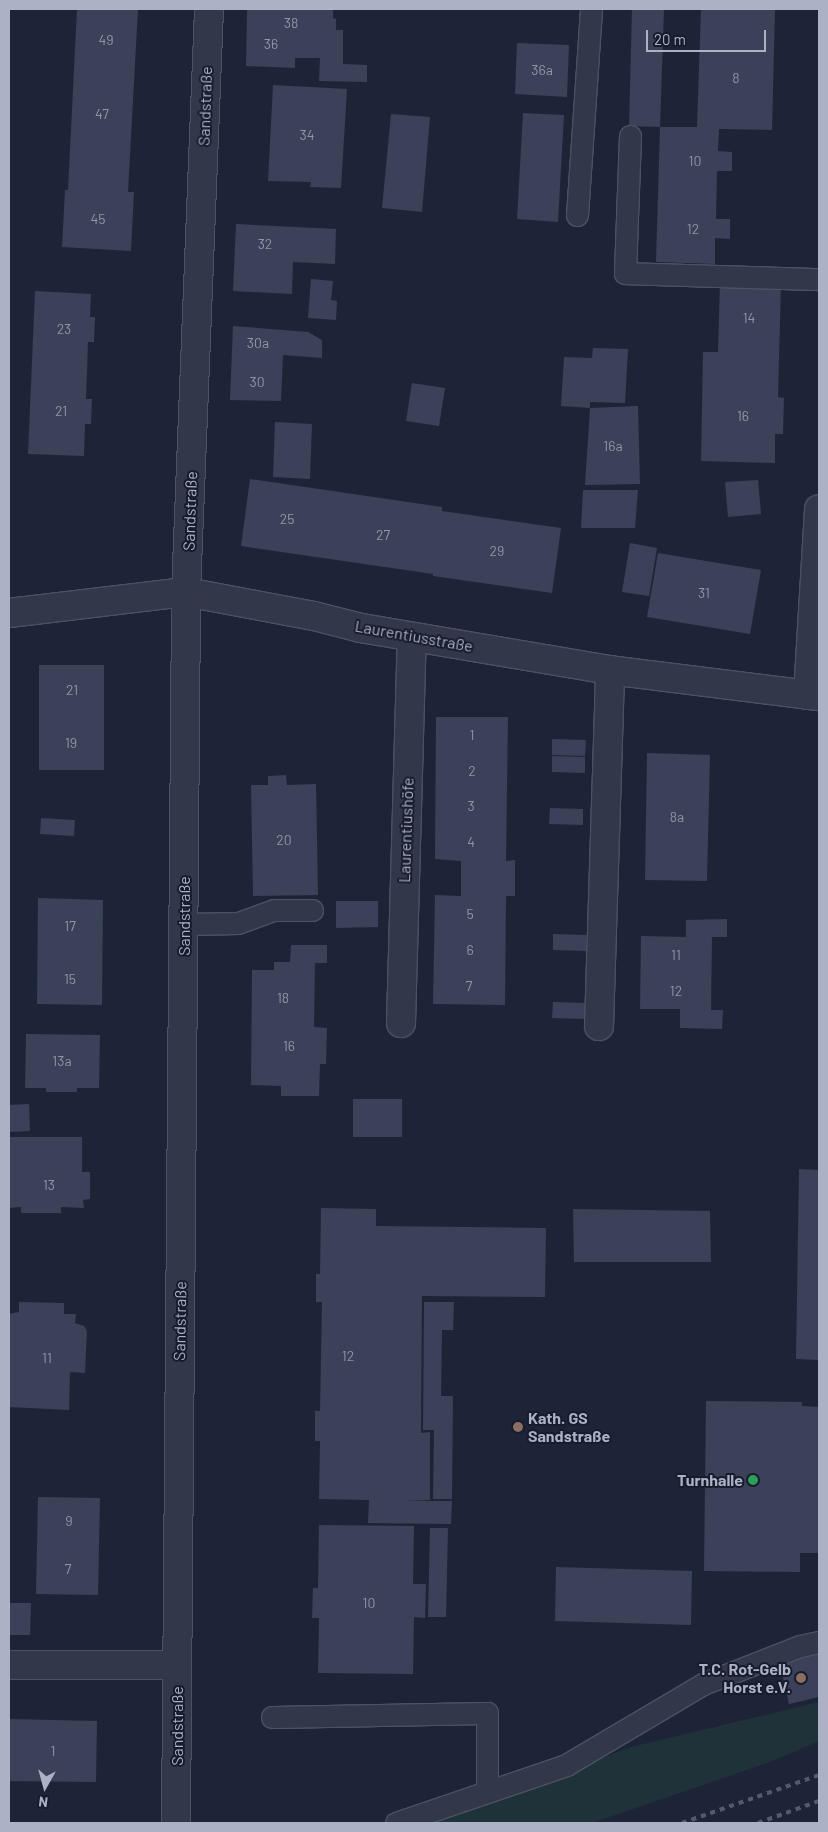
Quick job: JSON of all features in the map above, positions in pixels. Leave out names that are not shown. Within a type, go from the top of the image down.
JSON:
[{"type":"street","name":"Sandstraße","points":[[176,1823],[186,592],[208,9]]},
{"type":"street","points":[[814,696],[819,509]]},
{"type":"street","name":"Laurentiusstraße","points":[[9,613],[186,592],[412,637],[610,670],[814,696]]},
{"type":"street","name":"Laurentiushöfe","points":[[401,1023],[412,637]]},
{"type":"street","points":[[599,1026],[610,670]]},
{"type":"street","points":[[9,1665],[177,1666]]},
{"type":"lane","points":[[577,215],[591,9]]},
{"type":"lane","points":[[630,136],[625,273],[819,279]]},
{"type":"lane","points":[[184,924],[238,923],[274,910],[312,910]]},
{"type":"lane","points":[[396,1823],[566,1765],[703,1684],[800,1646],[819,1642]]},
{"type":"lane","points":[[272,1717],[487,1713],[487,1791]]},
{"type":"shaded area","points":[[819,1702],[819,1741],[770,1762],[592,1823],[435,1823],[631,1747]]},
{"type":"building","points":[[77,9],[138,9],[128,192],[134,192],[131,251],[62,247],[65,190],[68,190]]},
{"type":"building","points":[[247,9],[333,9],[333,18],[336,19],[336,30],[343,30],[343,64],[367,65],[367,82],[319,81],[320,58],[295,58],[295,68],[246,66]]},
{"type":"building","points":[[632,9],[664,9],[660,127],[629,126]]},
{"type":"building","points":[[701,9],[775,9],[772,130],[719,129],[718,151],[732,152],[732,171],[717,171],[716,219],[730,219],[730,239],[715,238],[715,264],[656,262],[660,127],[697,127]]},
{"type":"building","points":[[517,43],[569,45],[567,97],[515,94]]},
{"type":"building","points":[[273,85],[347,89],[341,188],[310,187],[311,182],[268,181]]},
{"type":"building","points":[[523,113],[564,115],[558,222],[517,219]]},
{"type":"building","points":[[391,114],[430,117],[422,212],[382,208]]},
{"type":"building","points":[[236,224],[336,229],[335,264],[293,262],[292,294],[233,291]]},
{"type":"building","points":[[311,279],[333,281],[331,300],[337,301],[336,320],[308,318]]},
{"type":"building","points":[[720,282],[781,284],[778,397],[784,398],[783,434],[775,434],[775,463],[701,461],[703,352],[718,352]]},
{"type":"building","points":[[35,291],[91,294],[90,317],[95,317],[94,342],[88,342],[86,399],[92,399],[91,424],[85,424],[84,456],[28,454]]},
{"type":"building","points":[[233,326],[308,332],[322,340],[322,358],[283,355],[281,401],[230,400]]},
{"type":"building","points":[[593,348],[628,349],[625,403],[590,402],[590,408],[561,406],[564,357],[592,358]]},
{"type":"building","points":[[412,383],[445,388],[439,426],[406,421]]},
{"type":"building","points":[[638,406],[640,484],[585,485],[590,408]]},
{"type":"building","points":[[275,422],[312,424],[310,479],[273,477]]},
{"type":"building","points":[[250,479],[442,507],[442,511],[561,528],[552,593],[241,546]]},
{"type":"building","points":[[758,480],[761,514],[728,517],[725,482]]},
{"type":"building","points":[[583,490],[638,490],[635,528],[581,528]]},
{"type":"building","points":[[630,543],[657,548],[649,596],[622,592]]},
{"type":"building","points":[[658,553],[761,570],[750,634],[647,617]]},
{"type":"building","points":[[39,665],[104,665],[104,770],[39,770]]},
{"type":"building","points":[[436,717],[508,717],[506,861],[515,860],[515,896],[506,896],[505,1005],[433,1004],[435,895],[461,896],[461,861],[435,859]]},
{"type":"building","points":[[552,739],[586,740],[585,756],[552,755]]},
{"type":"building","points":[[647,753],[710,755],[707,881],[645,880]]},
{"type":"building","points":[[552,756],[585,757],[585,773],[552,772]]},
{"type":"building","points":[[286,775],[287,785],[316,784],[318,895],[253,896],[251,785],[268,785],[268,776]]},
{"type":"building","points":[[550,808],[583,809],[583,825],[549,824]]},
{"type":"building","points":[[41,818],[75,820],[74,836],[40,834]]},
{"type":"building","points":[[38,898],[103,900],[102,1005],[37,1004]]},
{"type":"building","points":[[336,901],[378,901],[378,927],[336,928]]},
{"type":"building","points":[[727,919],[727,937],[712,937],[711,1010],[723,1010],[722,1029],[680,1028],[680,1009],[640,1009],[641,936],[686,937],[686,920]]},
{"type":"building","points":[[553,934],[586,935],[586,951],[553,950]]},
{"type":"building","points":[[291,945],[327,945],[327,963],[315,963],[314,1027],[327,1028],[326,1064],[320,1064],[319,1096],[281,1096],[281,1086],[251,1085],[252,970],[274,970],[274,962],[290,962]]},
{"type":"building","points":[[553,1002],[586,1003],[586,1019],[552,1018]]},
{"type":"building","points":[[26,1034],[100,1035],[99,1088],[77,1088],[77,1092],[46,1092],[46,1088],[25,1088]]},
{"type":"building","points":[[353,1099],[402,1099],[402,1137],[353,1137]]},
{"type":"building","points":[[29,1104],[30,1131],[9,1132],[9,1105]]},
{"type":"building","points":[[9,1137],[82,1137],[82,1172],[90,1172],[90,1199],[83,1200],[84,1208],[61,1207],[61,1213],[21,1213],[21,1207],[9,1208]]},
{"type":"building","points":[[799,1169],[819,1170],[819,1360],[796,1359]]},
{"type":"building","points":[[321,1208],[376,1209],[376,1226],[546,1228],[545,1297],[422,1296],[421,1433],[430,1432],[430,1500],[403,1501],[452,1501],[451,1524],[368,1523],[369,1500],[319,1499],[320,1441],[315,1441],[315,1411],[320,1411],[322,1302],[316,1302],[316,1274],[320,1274]]},
{"type":"building","points":[[573,1209],[710,1211],[711,1262],[574,1262]]},
{"type":"building","points":[[19,1302],[64,1303],[64,1314],[76,1314],[75,1323],[84,1326],[87,1331],[85,1373],[70,1372],[69,1410],[9,1407],[9,1314],[19,1312]]},
{"type":"building","points":[[424,1302],[454,1302],[453,1330],[442,1330],[441,1396],[453,1396],[452,1499],[433,1499],[434,1430],[423,1430]]},
{"type":"building","name":"Turnhalle","points":[[706,1401],[802,1402],[802,1406],[819,1407],[819,1553],[800,1553],[800,1572],[704,1571]]},
{"type":"building","points":[[38,1497],[100,1498],[98,1595],[36,1594]]},
{"type":"building","points":[[319,1525],[414,1526],[413,1584],[426,1584],[425,1618],[414,1617],[413,1674],[318,1673],[319,1618],[312,1618],[313,1588],[318,1588]]},
{"type":"building","points":[[430,1528],[448,1528],[446,1617],[428,1617]]},
{"type":"building","points":[[556,1567],[692,1571],[691,1625],[555,1621]]},
{"type":"building","points":[[9,1603],[31,1603],[30,1635],[9,1635]]},
{"type":"building","name":"T.C. Rot-Gelb Horst e.V.","points":[[819,1651],[819,1697],[789,1704],[779,1660]]},
{"type":"building","points":[[9,1719],[97,1721],[96,1782],[9,1781]]},
{"type":"railway","points":[[682,1823],[819,1775]]},
{"type":"railway","points":[[758,1823],[819,1801]]},
{"type":"place","name":"Kath. GS Sandstraße","points":[[518,1427]]},
{"type":"place","name":"Turnhalle","points":[[753,1480]]},
{"type":"place","name":"T.C. Rot-Gelb Horst e.V.","points":[[801,1678]]}]
